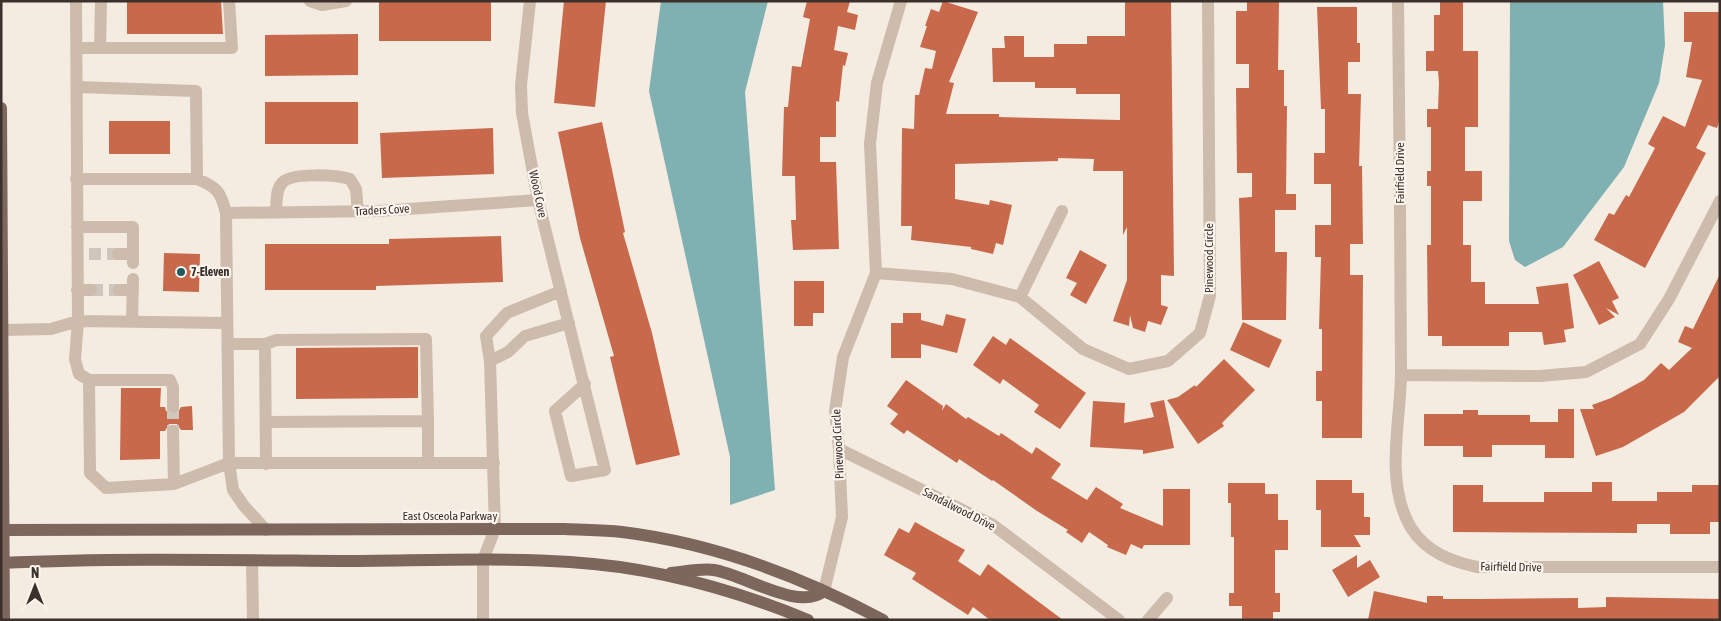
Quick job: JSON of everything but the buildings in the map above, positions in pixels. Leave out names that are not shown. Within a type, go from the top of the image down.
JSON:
[{"type":"main road","points":[[1,108],[4,330],[4,620]]},
{"type":"main road","name":"East Osceola Parkway","points":[[3,530],[565,529],[622,532],[687,545],[754,563],[824,590],[883,620]]},
{"type":"main road","points":[[3,563],[483,560],[571,562],[659,574],[719,588],[767,603],[808,620]]},
{"type":"main road","points":[[659,574],[714,570],[794,596],[810,598],[818,596],[824,590]]},
{"type":"street","points":[[76,1],[78,48],[76,228],[83,254],[77,290],[78,321],[75,359],[79,374],[89,380],[170,380],[173,387],[173,407]]},
{"type":"street","points":[[100,48],[101,1]]},
{"type":"street","points":[[78,48],[232,48],[229,1]]},
{"type":"street","points":[[310,1],[322,5],[346,1]]},
{"type":"street","name":"Wood Cove","points":[[530,1],[521,85],[521,104],[538,200],[585,384],[605,470],[571,476],[555,411],[585,384]]},
{"type":"street","name":"Pinewood Circle","points":[[824,590],[842,517],[835,411],[843,357],[876,273],[870,144],[876,83],[901,1]]},
{"type":"street","name":"Pinewood Circle","points":[[876,273],[952,279],[1020,298],[1082,349],[1129,369],[1168,361],[1200,333],[1210,296],[1208,1]]},
{"type":"street","name":"Fairfield Drive","points":[[1398,1],[1401,374],[1397,489],[1400,504],[1413,532],[1434,551],[1462,564],[1493,568],[1720,567]]},
{"type":"street","points":[[77,87],[196,91],[196,179]]},
{"type":"street","points":[[276,213],[277,194],[281,183],[288,177],[339,176],[350,179],[356,189],[358,212]]},
{"type":"street","points":[[76,179],[196,179],[212,185],[222,196],[226,214],[228,463],[234,490],[244,506],[266,530]]},
{"type":"street","name":"Traders Cove","points":[[226,214],[358,212],[538,200]]},
{"type":"street","points":[[1401,374],[1540,376],[1586,372],[1640,344],[1669,299],[1720,201]]},
{"type":"street","points":[[1020,298],[1062,211]]},
{"type":"street","points":[[76,228],[132,228],[132,258],[118,254]]},
{"type":"street","points":[[118,290],[132,285],[132,322]]},
{"type":"street","points":[[77,290],[90,290]]},
{"type":"street","points":[[483,620],[483,560],[495,529],[490,360],[486,336],[507,313],[561,291]]},
{"type":"street","points":[[4,330],[51,329],[78,321],[227,323]]},
{"type":"street","points":[[490,360],[508,352],[524,336],[569,322]]},
{"type":"street","points":[[228,344],[266,344],[277,340],[426,339],[428,463]]},
{"type":"street","points":[[266,344],[266,464]]},
{"type":"street","points":[[89,380],[90,473],[106,488],[174,484],[228,463],[494,463]]},
{"type":"street","points":[[266,422],[428,421]]},
{"type":"street","points":[[173,430],[174,484]]},
{"type":"street","name":"Sandalwood Drive","points":[[839,449],[993,525],[1119,620]]},
{"type":"street","points":[[252,561],[253,620]]},
{"type":"street","points":[[1148,620],[1167,598]]},
{"type":"water","points":[[661,1],[768,1],[745,92],[775,490],[730,505],[730,457],[649,91]]},
{"type":"water","points":[[1510,1],[1663,1],[1665,45],[1659,83],[1624,167],[1563,247],[1525,267],[1515,260],[1509,241]]},
{"type":"tunnel","points":[[89,254],[118,254]]},
{"type":"tunnel","points":[[91,290],[119,290]]},
{"type":"tunnel","points":[[173,407],[173,431]]},
{"type":"place","name":"7-Eleven","points":[[181,272]]}]
